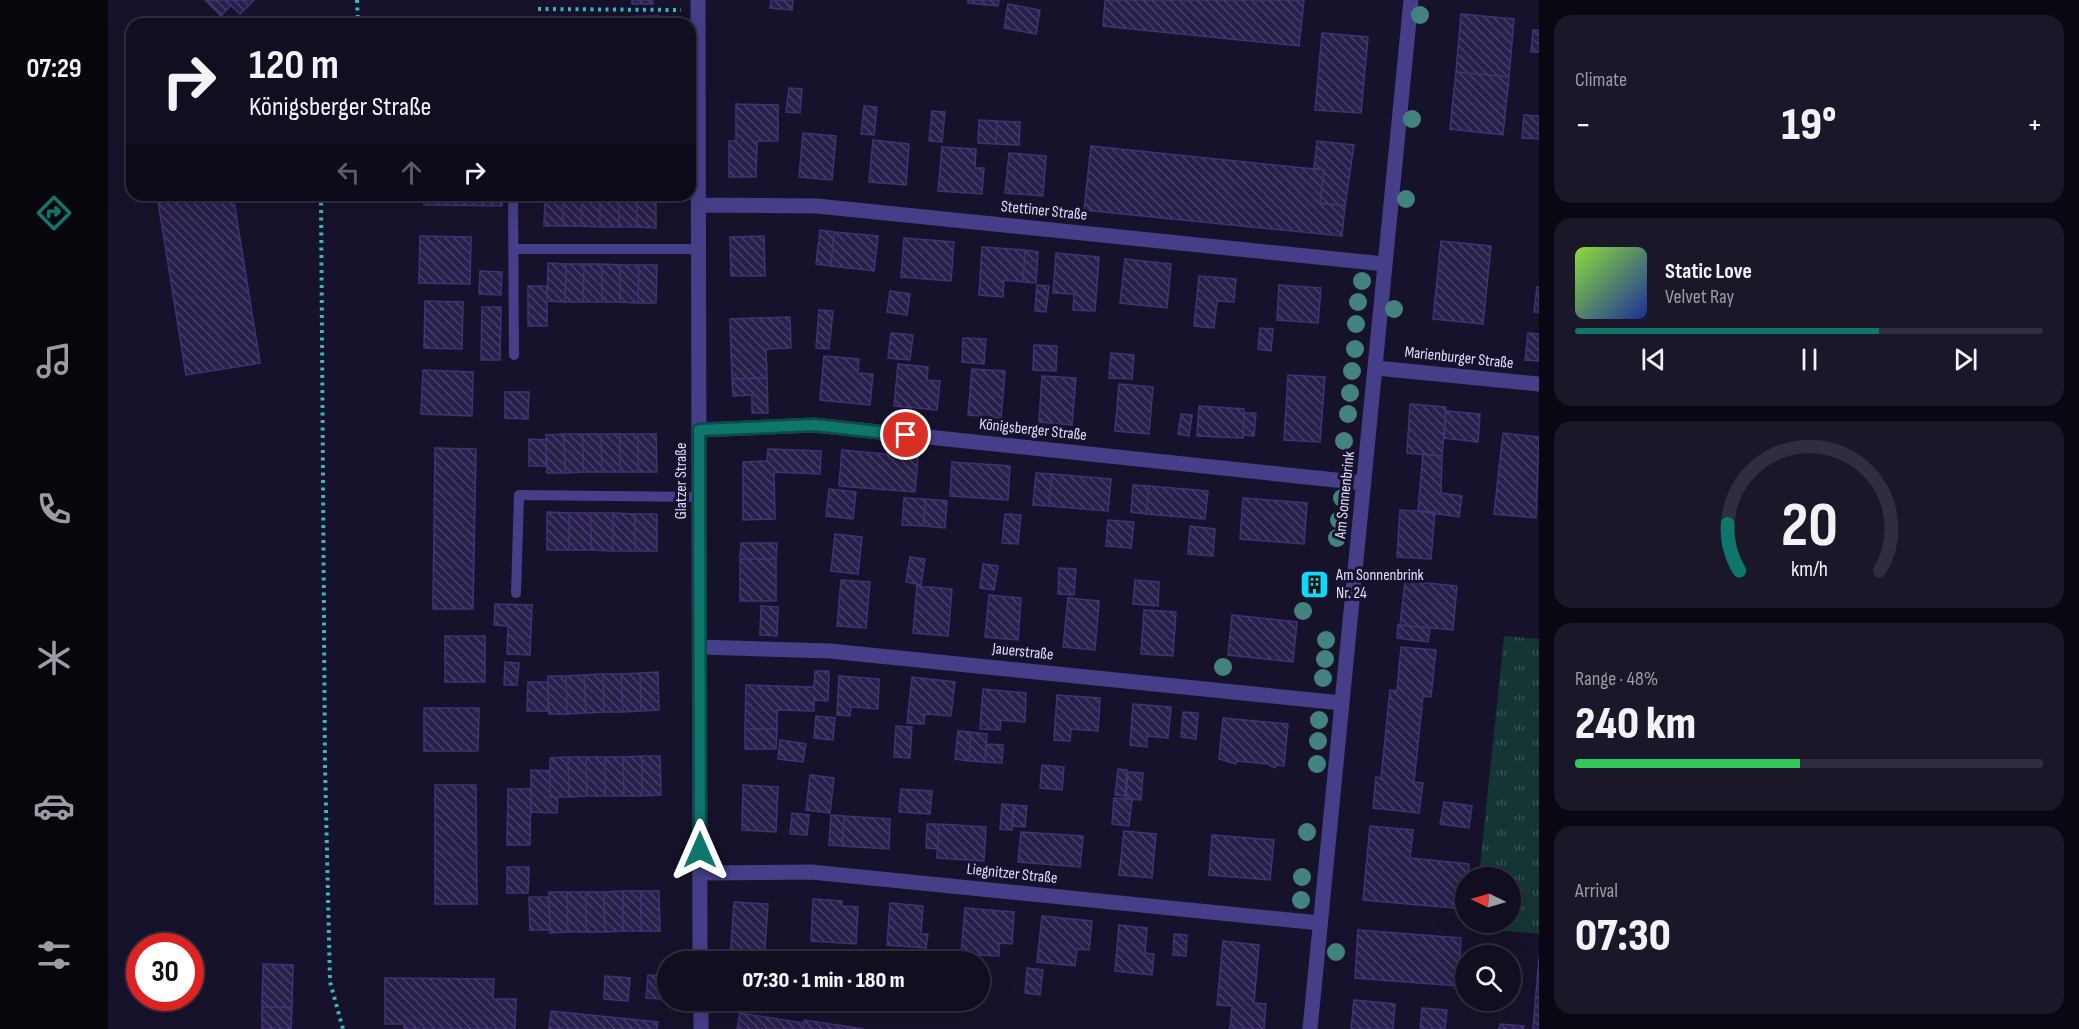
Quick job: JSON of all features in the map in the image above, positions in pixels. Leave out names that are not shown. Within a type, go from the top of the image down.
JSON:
[{"type":"street","name":"Am Sonnenbrink","points":[[1310,1029],[1411,0]]},
{"type":"street","name":"Glatzer Straße","points":[[698,5],[700,951]]},
{"type":"street","name":"Stettiner Straße","points":[[699,205],[817,206],[1385,264]]},
{"type":"street","name":"Marienburger Straße","points":[[1376,368],[1539,384]]},
{"type":"street","name":"Königsberger Straße","points":[[699,430],[814,425],[1364,483]]},
{"type":"street","name":"Jauerstraße","points":[[700,647],[830,651],[1342,703]]},
{"type":"street","name":"Liegnitzer Straße","points":[[700,873],[811,872],[1320,923]]},
{"type":"street","points":[[701,1011],[702,1029]]},
{"type":"lane","points":[[513,201],[514,355]]},
{"type":"lane","points":[[515,249],[699,249]]},
{"type":"lane","points":[[516,593],[519,495],[699,497]]},
{"type":"path","points":[[357,0],[358,18]]},
{"type":"path","points":[[538,9],[698,5]]},
{"type":"path","points":[[321,201],[330,982],[342,1029]]},
{"type":"green space","points":[[1504,636],[1539,639],[1539,934],[1521,932],[1521,867],[1480,867]]},
{"type":"building","points":[[205,0],[225,0],[231,5],[221,16]]},
{"type":"building","points":[[225,0],[254,0],[240,14]]},
{"type":"building","points":[[632,0],[653,0],[653,4],[632,4]]},
{"type":"building","points":[[771,0],[793,0],[792,10],[770,8]]},
{"type":"building","points":[[968,0],[999,0],[998,6],[968,3]]},
{"type":"building","points":[[1105,0],[1304,0],[1299,46],[1103,26]]},
{"type":"building","points":[[1008,4],[1040,10],[1036,34],[1004,28]]},
{"type":"building","points":[[1461,14],[1514,19],[1509,77],[1456,72]]},
{"type":"building","points":[[659,16],[659,18],[584,18]]},
{"type":"building","points":[[1533,30],[1539,30],[1539,52],[1531,52]]},
{"type":"building","points":[[1322,33],[1368,37],[1361,113],[1315,110]]},
{"type":"building","points":[[1456,72],[1509,77],[1503,135],[1450,129]]},
{"type":"building","points":[[789,88],[802,89],[800,113],[786,112]]},
{"type":"building","points":[[736,104],[778,105],[778,141],[757,141],[756,177],[729,177],[729,141],[736,141]]},
{"type":"building","points":[[864,106],[877,107],[874,135],[861,134]]},
{"type":"building","points":[[932,111],[945,112],[942,142],[929,141]]},
{"type":"building","points":[[1524,115],[1539,116],[1539,139],[1522,138]]},
{"type":"building","points":[[979,120],[997,121],[996,144],[978,143]]},
{"type":"building","points":[[997,121],[1020,122],[1019,145],[996,144]]},
{"type":"building","points":[[803,133],[836,136],[832,180],[799,177]]},
{"type":"building","points":[[873,140],[909,144],[906,185],[869,182]]},
{"type":"building","points":[[1317,141],[1354,145],[1345,206],[1320,203],[1324,170],[1314,168]]},
{"type":"building","points":[[1091,146],[1324,170],[1320,203],[1345,206],[1342,236],[1084,210]]},
{"type":"building","points":[[942,147],[976,149],[975,168],[984,168],[982,194],[938,191]]},
{"type":"building","points":[[1009,153],[1046,156],[1043,196],[1005,193]]},
{"type":"building","points":[[158,201],[234,201],[260,363],[186,375]]},
{"type":"building","points":[[424,201],[502,201],[502,206],[424,205]]},
{"type":"building","points":[[545,201],[563,201],[563,226],[544,226]]},
{"type":"building","points":[[563,201],[582,201],[581,226],[563,226]]},
{"type":"building","points":[[582,201],[600,201],[600,227],[581,226]]},
{"type":"building","points":[[600,201],[619,201],[619,227],[600,227]]},
{"type":"building","points":[[619,201],[637,201],[637,227],[619,227]]},
{"type":"building","points":[[637,201],[656,201],[656,228],[637,227]]},
{"type":"building","points":[[820,230],[834,232],[831,266],[816,264]]},
{"type":"building","points":[[834,232],[878,236],[874,271],[831,266]]},
{"type":"building","points":[[420,236],[471,237],[470,284],[419,283]]},
{"type":"building","points":[[764,236],[765,276],[731,276],[730,237]]},
{"type":"building","points":[[904,238],[954,242],[951,281],[901,277]]},
{"type":"building","points":[[1441,241],[1491,246],[1483,324],[1433,319]]},
{"type":"building","points":[[982,247],[1025,250],[1023,282],[1004,280],[1003,297],[979,295]]},
{"type":"building","points":[[1025,250],[1038,252],[1036,283],[1023,282]]},
{"type":"building","points":[[1056,253],[1099,257],[1095,311],[1073,310],[1074,294],[1053,293]]},
{"type":"building","points":[[1125,259],[1171,264],[1167,308],[1120,303]]},
{"type":"building","points":[[548,263],[566,264],[565,302],[547,301]]},
{"type":"building","points":[[566,264],[584,264],[583,302],[565,302]]},
{"type":"building","points":[[584,264],[602,264],[602,302],[583,302]]},
{"type":"building","points":[[602,264],[620,265],[620,302],[602,302]]},
{"type":"building","points":[[620,265],[639,265],[638,303],[620,302]]},
{"type":"building","points":[[639,265],[657,265],[656,303],[638,303]]},
{"type":"building","points":[[480,271],[502,272],[501,295],[479,294]]},
{"type":"building","points":[[1199,276],[1236,279],[1234,302],[1217,301],[1214,328],[1194,326]]},
{"type":"building","points":[[1037,285],[1049,286],[1046,312],[1035,311]]},
{"type":"building","points":[[1279,285],[1321,288],[1318,323],[1277,320]]},
{"type":"building","points":[[528,286],[547,286],[547,326],[528,326]]},
{"type":"building","points":[[1537,287],[1539,287],[1539,312],[1534,312]]},
{"type":"building","points":[[890,291],[910,294],[907,315],[887,312]]},
{"type":"building","points":[[425,301],[463,302],[462,349],[424,348]]},
{"type":"building","points":[[482,307],[501,307],[500,360],[481,360]]},
{"type":"building","points":[[819,310],[833,311],[829,349],[816,348]]},
{"type":"building","points":[[790,317],[791,348],[766,349],[767,378],[732,379],[730,319]]},
{"type":"building","points":[[1260,328],[1273,329],[1271,351],[1258,349]]},
{"type":"building","points":[[891,333],[913,335],[910,360],[888,358]]},
{"type":"building","points":[[1528,333],[1539,334],[1539,361],[1525,360]]},
{"type":"building","points":[[963,338],[986,339],[984,364],[962,362]]},
{"type":"building","points":[[1034,345],[1057,346],[1056,371],[1033,370]]},
{"type":"building","points":[[1111,353],[1134,355],[1132,379],[1109,378]]},
{"type":"building","points":[[824,356],[859,359],[858,373],[873,374],[870,405],[820,400]]},
{"type":"building","points":[[898,364],[928,367],[927,380],[940,381],[937,410],[894,406]]},
{"type":"building","points":[[972,369],[1005,371],[1001,418],[968,415]]},
{"type":"building","points":[[423,370],[473,372],[472,416],[421,414]]},
{"type":"building","points":[[1288,375],[1325,377],[1320,442],[1284,440]]},
{"type":"building","points":[[1042,376],[1076,378],[1072,425],[1039,422]]},
{"type":"building","points":[[767,378],[768,413],[752,413],[752,395],[733,396],[732,379]]},
{"type":"building","points":[[1119,384],[1153,387],[1149,434],[1115,431]]},
{"type":"building","points":[[505,392],[529,392],[528,419],[505,418]]},
{"type":"building","points":[[1410,404],[1446,407],[1442,456],[1407,453]]},
{"type":"building","points":[[1199,406],[1244,409],[1243,438],[1197,436]]},
{"type":"building","points":[[1446,411],[1480,414],[1478,442],[1444,438]]},
{"type":"building","points":[[1244,413],[1256,413],[1254,436],[1243,435]]},
{"type":"building","points":[[1181,414],[1192,415],[1189,436],[1178,434]]},
{"type":"building","points":[[1503,433],[1539,437],[1536,518],[1494,514]]},
{"type":"building","points":[[564,434],[565,473],[547,473],[546,435]]},
{"type":"building","points":[[564,434],[583,434],[583,472],[565,473]]},
{"type":"building","points":[[583,434],[601,434],[602,472],[583,472]]},
{"type":"building","points":[[601,434],[620,434],[620,472],[602,472]]},
{"type":"building","points":[[620,434],[638,434],[638,472],[620,472]]},
{"type":"building","points":[[638,434],[656,434],[657,472],[638,472]]},
{"type":"building","points":[[529,439],[546,440],[546,466],[529,466]]},
{"type":"building","points":[[435,448],[476,449],[473,609],[433,609]]},
{"type":"building","points":[[768,449],[821,451],[820,474],[774,472],[775,519],[743,520],[743,462],[767,461]]},
{"type":"building","points":[[842,450],[918,457],[915,492],[839,486]]},
{"type":"building","points":[[1423,454],[1442,456],[1441,493],[1462,496],[1459,517],[1418,511]]},
{"type":"building","points":[[952,462],[1010,466],[1008,500],[950,496]]},
{"type":"building","points":[[1036,473],[1052,474],[1049,506],[1033,505]]},
{"type":"building","points":[[1052,474],[1111,479],[1108,511],[1049,506]]},
{"type":"building","points":[[1133,485],[1149,486],[1146,514],[1131,512]]},
{"type":"building","points":[[1149,486],[1208,491],[1205,519],[1146,514]]},
{"type":"building","points":[[829,489],[856,492],[853,519],[826,516]]},
{"type":"building","points":[[904,498],[926,499],[923,526],[902,525]]},
{"type":"building","points":[[1243,498],[1307,503],[1304,544],[1240,539]]},
{"type":"building","points":[[926,499],[947,501],[945,528],[923,526]]},
{"type":"building","points":[[1400,510],[1435,512],[1431,559],[1397,557]]},
{"type":"building","points":[[547,512],[569,513],[569,550],[547,550]]},
{"type":"building","points":[[569,513],[591,513],[591,550],[569,550]]},
{"type":"building","points":[[591,513],[613,513],[613,551],[591,550]]},
{"type":"building","points":[[613,513],[635,514],[635,551],[613,551]]},
{"type":"building","points":[[635,514],[657,514],[657,551],[635,551]]},
{"type":"building","points":[[1005,514],[1021,515],[1018,544],[1002,543]]},
{"type":"building","points":[[1108,520],[1134,522],[1131,548],[1106,546]]},
{"type":"building","points":[[1190,526],[1215,529],[1213,556],[1188,554]]},
{"type":"building","points":[[835,534],[862,537],[858,574],[831,571]]},
{"type":"building","points":[[741,543],[777,543],[776,559],[740,559]]},
{"type":"building","points":[[910,557],[925,559],[921,585],[906,582]]},
{"type":"building","points":[[740,559],[776,559],[776,601],[740,601]]},
{"type":"building","points":[[983,564],[998,566],[994,590],[980,588]]},
{"type":"building","points":[[1059,568],[1076,569],[1074,595],[1058,594]]},
{"type":"building","name":"Am Sonnenbrink Nr. 24","points":[[1311,576],[1320,577],[1318,592],[1309,591]]},
{"type":"building","points":[[841,580],[870,582],[866,628],[837,626]]},
{"type":"building","points":[[1135,580],[1159,582],[1158,606],[1133,604]]},
{"type":"building","points":[[1405,581],[1457,586],[1453,630],[1400,625]]},
{"type":"building","points":[[917,586],[952,589],[948,636],[913,633]]},
{"type":"building","points":[[989,595],[1021,598],[1018,640],[985,637]]},
{"type":"building","points":[[1068,598],[1099,601],[1095,650],[1063,647]]},
{"type":"building","points":[[495,604],[532,605],[530,655],[507,654],[508,626],[494,625]]},
{"type":"building","points":[[761,606],[778,607],[777,636],[760,635]]},
{"type":"building","points":[[1144,610],[1176,612],[1173,656],[1141,654]]},
{"type":"building","points":[[1232,615],[1297,622],[1293,662],[1228,655]]},
{"type":"building","points":[[1398,625],[1430,628],[1428,642],[1397,638]]},
{"type":"building","points":[[445,636],[485,636],[485,682],[445,682]]},
{"type":"building","points":[[1401,647],[1436,650],[1431,697],[1423,696],[1414,782],[1423,783],[1419,813],[1373,808],[1376,777],[1381,778],[1390,690],[1397,691]]},
{"type":"building","points":[[505,662],[519,663],[517,685],[504,685]]},
{"type":"building","points":[[815,671],[829,671],[828,701],[814,700],[814,711],[777,710],[777,729],[745,729],[746,685],[814,687]]},
{"type":"building","points":[[658,672],[659,710],[641,711],[640,673]]},
{"type":"building","points":[[640,673],[641,711],[623,712],[621,674]]},
{"type":"building","points":[[603,674],[604,712],[586,713],[584,675]]},
{"type":"building","points":[[603,674],[621,674],[623,712],[604,712]]},
{"type":"building","points":[[584,675],[586,713],[567,714],[566,676]]},
{"type":"building","points":[[548,676],[566,676],[567,714],[549,714]]},
{"type":"building","points":[[839,676],[879,679],[878,709],[851,707],[850,716],[837,715]]},
{"type":"building","points":[[912,677],[955,682],[951,716],[925,714],[924,724],[907,723]]},
{"type":"building","points":[[528,682],[548,682],[548,711],[527,711]]},
{"type":"building","points":[[983,689],[1026,693],[1025,722],[1001,720],[1000,730],[980,729]]},
{"type":"building","points":[[1057,695],[1100,698],[1098,731],[1071,729],[1070,741],[1054,740]]},
{"type":"building","points":[[1133,704],[1171,707],[1168,738],[1147,736],[1147,747],[1130,745]]},
{"type":"building","points":[[424,708],[479,708],[478,751],[424,751]]},
{"type":"building","points":[[1183,712],[1198,713],[1196,739],[1181,737]]},
{"type":"building","points":[[816,716],[835,718],[833,740],[814,738]]},
{"type":"building","points":[[1223,718],[1288,724],[1284,766],[1276,765],[1275,768],[1268,764],[1237,761],[1236,764],[1219,759]]},
{"type":"building","points":[[896,726],[912,727],[910,758],[894,757]]},
{"type":"building","points":[[745,729],[777,729],[776,749],[745,749]]},
{"type":"building","points":[[958,731],[971,732],[969,761],[955,759]]},
{"type":"building","points":[[971,732],[987,734],[985,762],[969,761]]},
{"type":"building","points":[[780,740],[806,744],[803,762],[778,759]]},
{"type":"building","points":[[987,744],[1003,745],[1002,763],[985,762]]},
{"type":"building","points":[[642,756],[660,756],[661,795],[642,796]]},
{"type":"building","points":[[642,756],[642,796],[624,796],[623,757]]},
{"type":"building","points":[[568,757],[569,797],[550,797],[550,758]]},
{"type":"building","points":[[568,757],[586,757],[587,796],[569,797]]},
{"type":"building","points":[[586,757],[605,757],[605,796],[587,796]]},
{"type":"building","points":[[605,757],[623,757],[624,796],[605,796]]},
{"type":"building","points":[[1042,765],[1064,767],[1062,790],[1040,788]]},
{"type":"building","points":[[1118,769],[1127,770],[1125,796],[1115,795]]},
{"type":"building","points":[[531,770],[550,771],[550,797],[558,797],[557,813],[531,812]]},
{"type":"building","points":[[1128,772],[1143,773],[1141,800],[1126,799]]},
{"type":"building","points":[[810,775],[834,778],[830,813],[806,810]]},
{"type":"building","points":[[435,785],[476,785],[477,904],[435,904]]},
{"type":"building","points":[[743,785],[778,787],[776,832],[742,830]]},
{"type":"building","points":[[508,789],[531,789],[530,845],[507,845]]},
{"type":"building","points":[[901,789],[932,791],[930,814],[899,812]]},
{"type":"building","points":[[1114,798],[1132,799],[1129,826],[1112,824]]},
{"type":"building","points":[[1444,802],[1472,806],[1469,828],[1440,824]]},
{"type":"building","points":[[1002,804],[1014,805],[1012,830],[1000,829]]},
{"type":"building","points":[[1014,805],[1027,806],[1025,827],[1012,826]]},
{"type":"building","points":[[792,813],[809,815],[807,835],[790,834]]},
{"type":"building","points":[[831,815],[844,816],[842,846],[829,845]]},
{"type":"building","points":[[844,816],[890,819],[889,849],[842,846]]},
{"type":"building","points":[[927,824],[939,824],[938,849],[926,848]]},
{"type":"building","points":[[939,824],[986,827],[984,861],[937,858]]},
{"type":"building","points":[[1370,826],[1413,830],[1410,858],[1469,864],[1469,867],[1455,867],[1455,908],[1363,900]]},
{"type":"building","points":[[1124,831],[1156,834],[1152,878],[1119,875]]},
{"type":"building","points":[[1021,832],[1083,836],[1080,867],[1018,862]]},
{"type":"building","points":[[1212,835],[1274,840],[1270,880],[1209,875]]},
{"type":"building","points":[[507,867],[529,867],[528,893],[507,893]]},
{"type":"building","points":[[623,891],[623,931],[605,932],[604,892]]},
{"type":"building","points":[[623,891],[641,891],[641,931],[623,931]]},
{"type":"building","points":[[641,891],[659,891],[660,931],[641,931]]},
{"type":"building","points":[[549,892],[567,892],[568,932],[550,933]]},
{"type":"building","points":[[567,892],[586,892],[586,932],[568,932]]},
{"type":"building","points":[[586,892],[604,892],[605,932],[586,932]]},
{"type":"building","points":[[529,897],[549,897],[550,930],[530,930]]},
{"type":"building","points":[[813,899],[842,901],[842,906],[858,907],[856,944],[811,941]]},
{"type":"building","points":[[734,902],[768,904],[765,951],[731,951]]},
{"type":"building","points":[[890,903],[923,906],[921,934],[928,934],[926,948],[887,945]]},
{"type":"building","points":[[965,908],[1014,912],[1012,944],[999,943],[999,956],[990,956],[990,951],[961,951]]},
{"type":"building","points":[[1042,916],[1092,921],[1089,950],[1077,949],[1075,966],[1037,962]]},
{"type":"building","points":[[1119,925],[1147,928],[1145,953],[1154,954],[1152,975],[1115,971]]},
{"type":"building","points":[[1358,930],[1461,938],[1461,945],[1455,945],[1455,986],[1355,978]]},
{"type":"building","points":[[1174,934],[1187,935],[1186,956],[1173,955]]},
{"type":"building","points":[[1223,941],[1259,945],[1254,1003],[1266,1004],[1264,1029],[1230,1029],[1232,1006],[1217,1005]]},
{"type":"building","points":[[1539,958],[1539,1029],[1533,1029]]},
{"type":"building","points":[[263,964],[293,965],[292,1007],[262,1007]]},
{"type":"building","points":[[1027,968],[1043,970],[1040,995],[1025,993]]},
{"type":"building","points":[[648,975],[657,976],[657,999],[646,998]]},
{"type":"building","points":[[605,976],[630,978],[628,1001],[604,999]]},
{"type":"building","points":[[385,978],[494,979],[493,999],[516,999],[515,1029],[404,1029],[404,1024],[385,1024]]},
{"type":"building","points":[[1354,1000],[1395,1004],[1393,1029],[1351,1029]]},
{"type":"building","points":[[262,1007],[292,1007],[291,1029],[262,1029]]},
{"type":"building","points":[[1422,1008],[1447,1010],[1445,1029],[1420,1029]]},
{"type":"building","points":[[551,1011],[658,1022],[657,1029],[549,1029]]},
{"type":"building","points":[[740,1013],[804,1023],[803,1029],[737,1029]]},
{"type":"building","points":[[804,1020],[864,1029],[803,1029]]},
{"type":"building","points":[[1500,1024],[1524,1026],[1523,1029],[1499,1029]]},
{"type":"place","name":"Am Sonnenbrink Nr. 24","points":[[1315,584]]},
{"type":"route","points":[[700,850],[699,430],[814,425],[906,435]]}]
